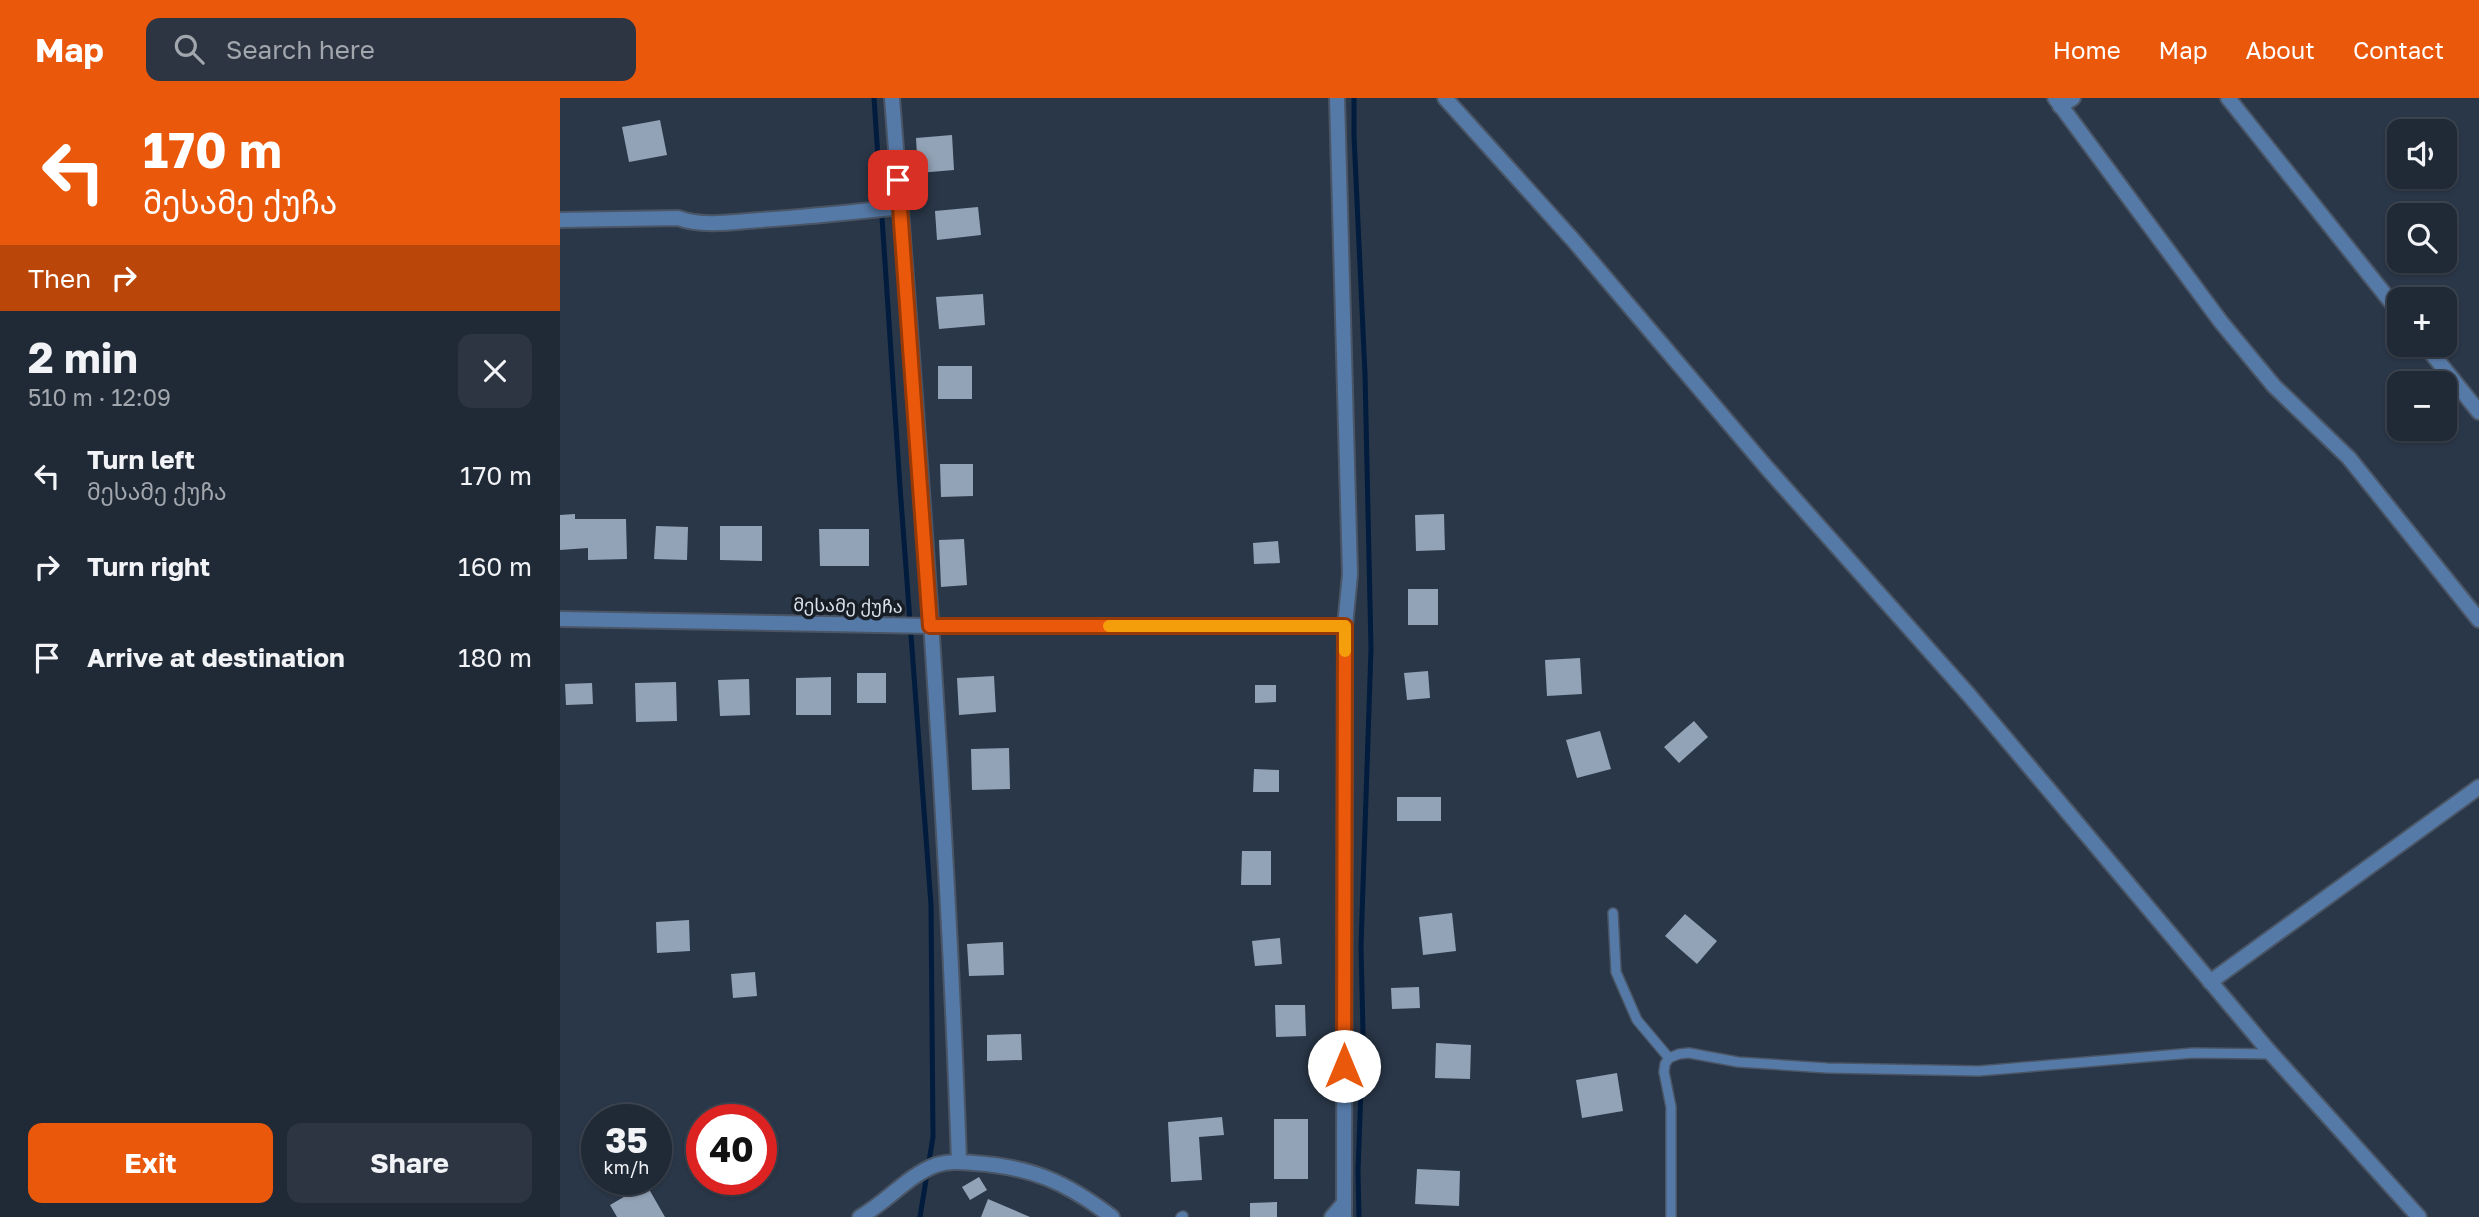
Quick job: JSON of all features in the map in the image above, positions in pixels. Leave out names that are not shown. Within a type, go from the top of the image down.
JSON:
[{"type":"street","points":[[892,98],[953,989],[959,1162]]},
{"type":"street","points":[[1332,1217],[1344,1210],[1345,626],[1350,574],[1337,98]]},
{"type":"street","points":[[1446,98],[1574,241],[1767,468],[1969,695],[2272,1055],[2419,1217]]},
{"type":"street","points":[[2228,98],[2387,297]]},
{"type":"street","points":[[2063,101],[2221,322],[2274,386],[2349,458],[2479,620]]},
{"type":"street","points":[[560,220],[678,218],[687,221],[732,222],[900,207]]},
{"type":"street","points":[[2435,357],[2479,412]]},
{"type":"street","name":"მესამე ქუჩა","points":[[560,619],[930,626],[1345,626]]},
{"type":"street","points":[[2210,982],[2479,788]]},
{"type":"street","points":[[860,1217],[879,1206],[902,1184],[922,1172],[938,1164],[959,1162],[998,1164],[1050,1177],[1086,1197],[1112,1217]]},
{"type":"lane","points":[[1613,914],[1616,972],[1637,1020],[1669,1058]]},
{"type":"lane","points":[[1671,1217],[1671,1107],[1664,1072],[1669,1058],[1679,1054],[1689,1053],[1738,1062],[1827,1068],[1979,1072],[2193,1053],[2272,1055]]},
{"type":"building","points":[[660,120],[667,155],[629,162],[622,127]]},
{"type":"building","points":[[952,135],[954,170],[918,173],[916,138]]},
{"type":"building","points":[[978,207],[981,235],[937,240],[935,211]]},
{"type":"building","points":[[983,294],[985,325],[939,329],[936,297]]},
{"type":"building","points":[[938,366],[972,366],[972,399],[938,399]]},
{"type":"building","points":[[940,464],[973,464],[973,496],[941,497]]},
{"type":"building","points":[[575,514],[575,519],[626,519],[627,559],[588,560],[588,548],[560,550],[560,515]]},
{"type":"building","points":[[1444,514],[1445,550],[1416,551],[1415,515]]},
{"type":"building","points":[[656,526],[688,527],[687,560],[654,559]]},
{"type":"building","points":[[720,526],[762,526],[762,561],[720,560]]},
{"type":"building","points":[[819,529],[869,529],[869,566],[820,566]]},
{"type":"building","points":[[964,539],[967,585],[941,587],[939,540]]},
{"type":"building","points":[[1278,541],[1280,563],[1254,564],[1253,543]]},
{"type":"building","points":[[1408,589],[1438,589],[1438,625],[1408,625]]},
{"type":"building","points":[[1580,658],[1582,694],[1547,696],[1545,660]]},
{"type":"building","points":[[1428,671],[1430,698],[1407,700],[1404,673]]},
{"type":"building","points":[[857,673],[886,673],[886,703],[857,703]]},
{"type":"building","points":[[994,676],[996,712],[959,715],[957,678]]},
{"type":"building","points":[[831,677],[831,715],[796,715],[796,678]]},
{"type":"building","points":[[749,679],[750,715],[720,716],[718,680]]},
{"type":"building","points":[[676,682],[677,721],[636,722],[635,683]]},
{"type":"building","points":[[592,683],[593,704],[566,705],[565,684]]},
{"type":"building","points":[[1255,685],[1276,685],[1276,702],[1255,703]]},
{"type":"building","points":[[1694,721],[1708,737],[1679,763],[1664,747]]},
{"type":"building","points":[[1600,731],[1611,769],[1577,778],[1566,740]]},
{"type":"building","points":[[1009,748],[1010,789],[972,790],[971,749]]},
{"type":"building","points":[[1254,769],[1279,770],[1279,792],[1253,792]]},
{"type":"building","points":[[1397,797],[1441,797],[1441,821],[1397,821]]},
{"type":"building","points":[[1242,851],[1271,851],[1271,885],[1241,885]]},
{"type":"building","points":[[1452,913],[1456,951],[1423,955],[1419,917]]},
{"type":"building","points":[[1685,914],[1717,941],[1697,964],[1665,936]]},
{"type":"building","points":[[689,920],[690,951],[657,953],[656,922]]},
{"type":"building","points":[[1280,938],[1282,964],[1255,966],[1252,941]]},
{"type":"building","points":[[1003,942],[1004,975],[969,976],[967,944]]},
{"type":"building","points":[[755,972],[757,996],[733,998],[731,974]]},
{"type":"building","points":[[1419,987],[1420,1008],[1392,1009],[1391,988]]},
{"type":"building","points":[[1275,1005],[1305,1005],[1306,1036],[1276,1037]]},
{"type":"building","points":[[1021,1034],[1022,1060],[987,1061],[987,1035]]},
{"type":"building","points":[[1436,1043],[1471,1045],[1470,1079],[1435,1078]]},
{"type":"building","points":[[1617,1073],[1623,1111],[1582,1118],[1576,1080]]},
{"type":"building","points":[[1222,1117],[1224,1135],[1199,1137],[1202,1180],[1171,1182],[1168,1122]]},
{"type":"building","points":[[1274,1119],[1308,1119],[1308,1179],[1274,1179]]},
{"type":"building","points":[[1417,1169],[1460,1171],[1459,1206],[1415,1204]]},
{"type":"building","points":[[979,1177],[987,1190],[970,1200],[962,1187]]},
{"type":"building","points":[[627,1195],[652,1195],[665,1217],[617,1217],[610,1205]]},
{"type":"building","points":[[988,1199],[1030,1217],[981,1217]]},
{"type":"building","points":[[1277,1202],[1277,1217],[1250,1217],[1250,1203]]},
{"type":"waterway","points":[[874,98],[931,905],[933,1137],[920,1217]]},
{"type":"waterway","points":[[1354,98],[1365,374],[1371,649],[1361,946],[1363,1033],[1359,1217]]},
{"type":"slow traffic","points":[[1109,626],[1345,626],[1345,651]]},
{"type":"route","points":[[898,180],[930,626],[1345,626],[1344,1066]]}]
